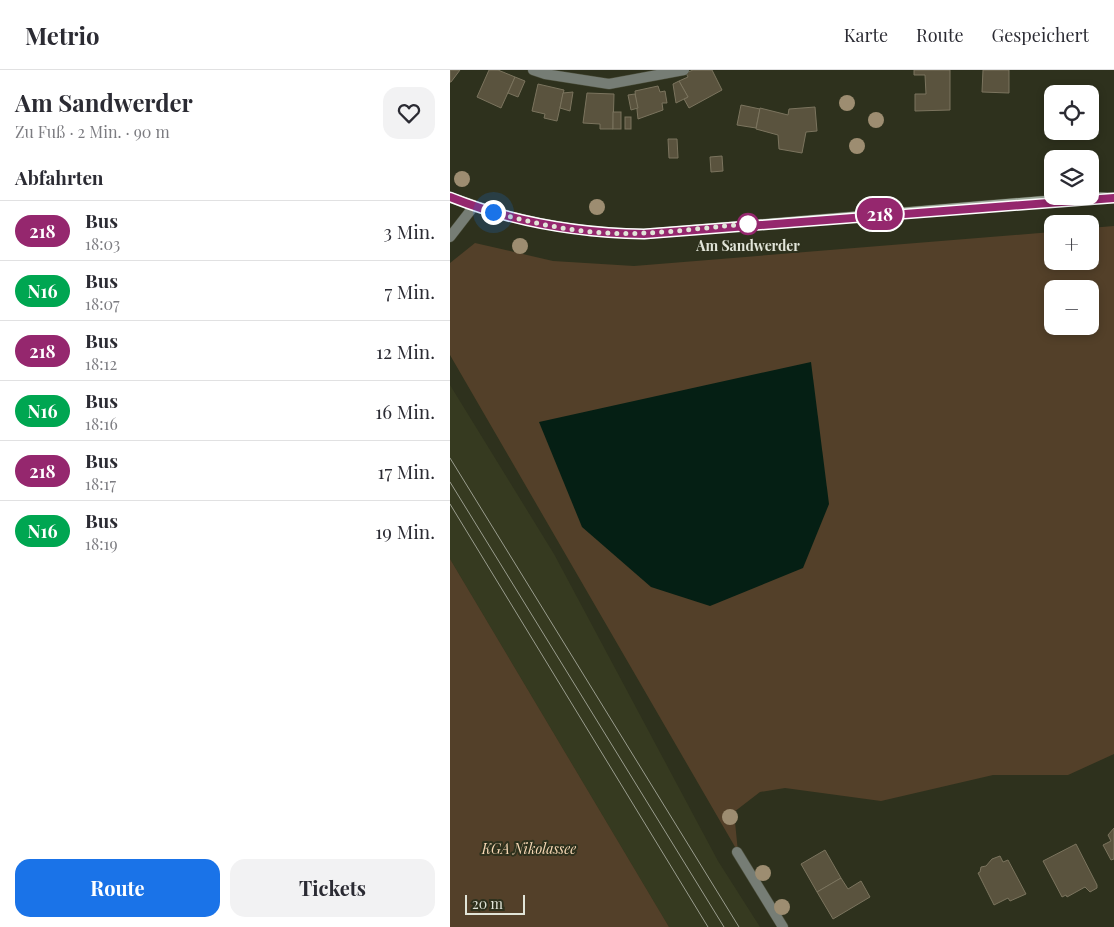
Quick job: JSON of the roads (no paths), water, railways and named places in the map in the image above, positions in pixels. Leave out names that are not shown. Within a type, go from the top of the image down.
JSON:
[{"type":"main road","points":[[450,197],[512,218],[573,230],[644,234],[1114,198]]},
{"type":"street","points":[[533,70],[544,74],[609,84],[684,70]]},
{"type":"street","points":[[450,237],[474,206]]},
{"type":"street","points":[[737,852],[783,927]]},
{"type":"tram line","points":[[450,458],[739,927]]},
{"type":"tram line","points":[[450,482],[724,927]]},
{"type":"tram line","points":[[450,504],[708,927]]},
{"type":"place","name":"Am Sandwerder","points":[[748,224]]},
{"type":"park label","name":"KGA Nikolassee","points":[[529,848]]}]
